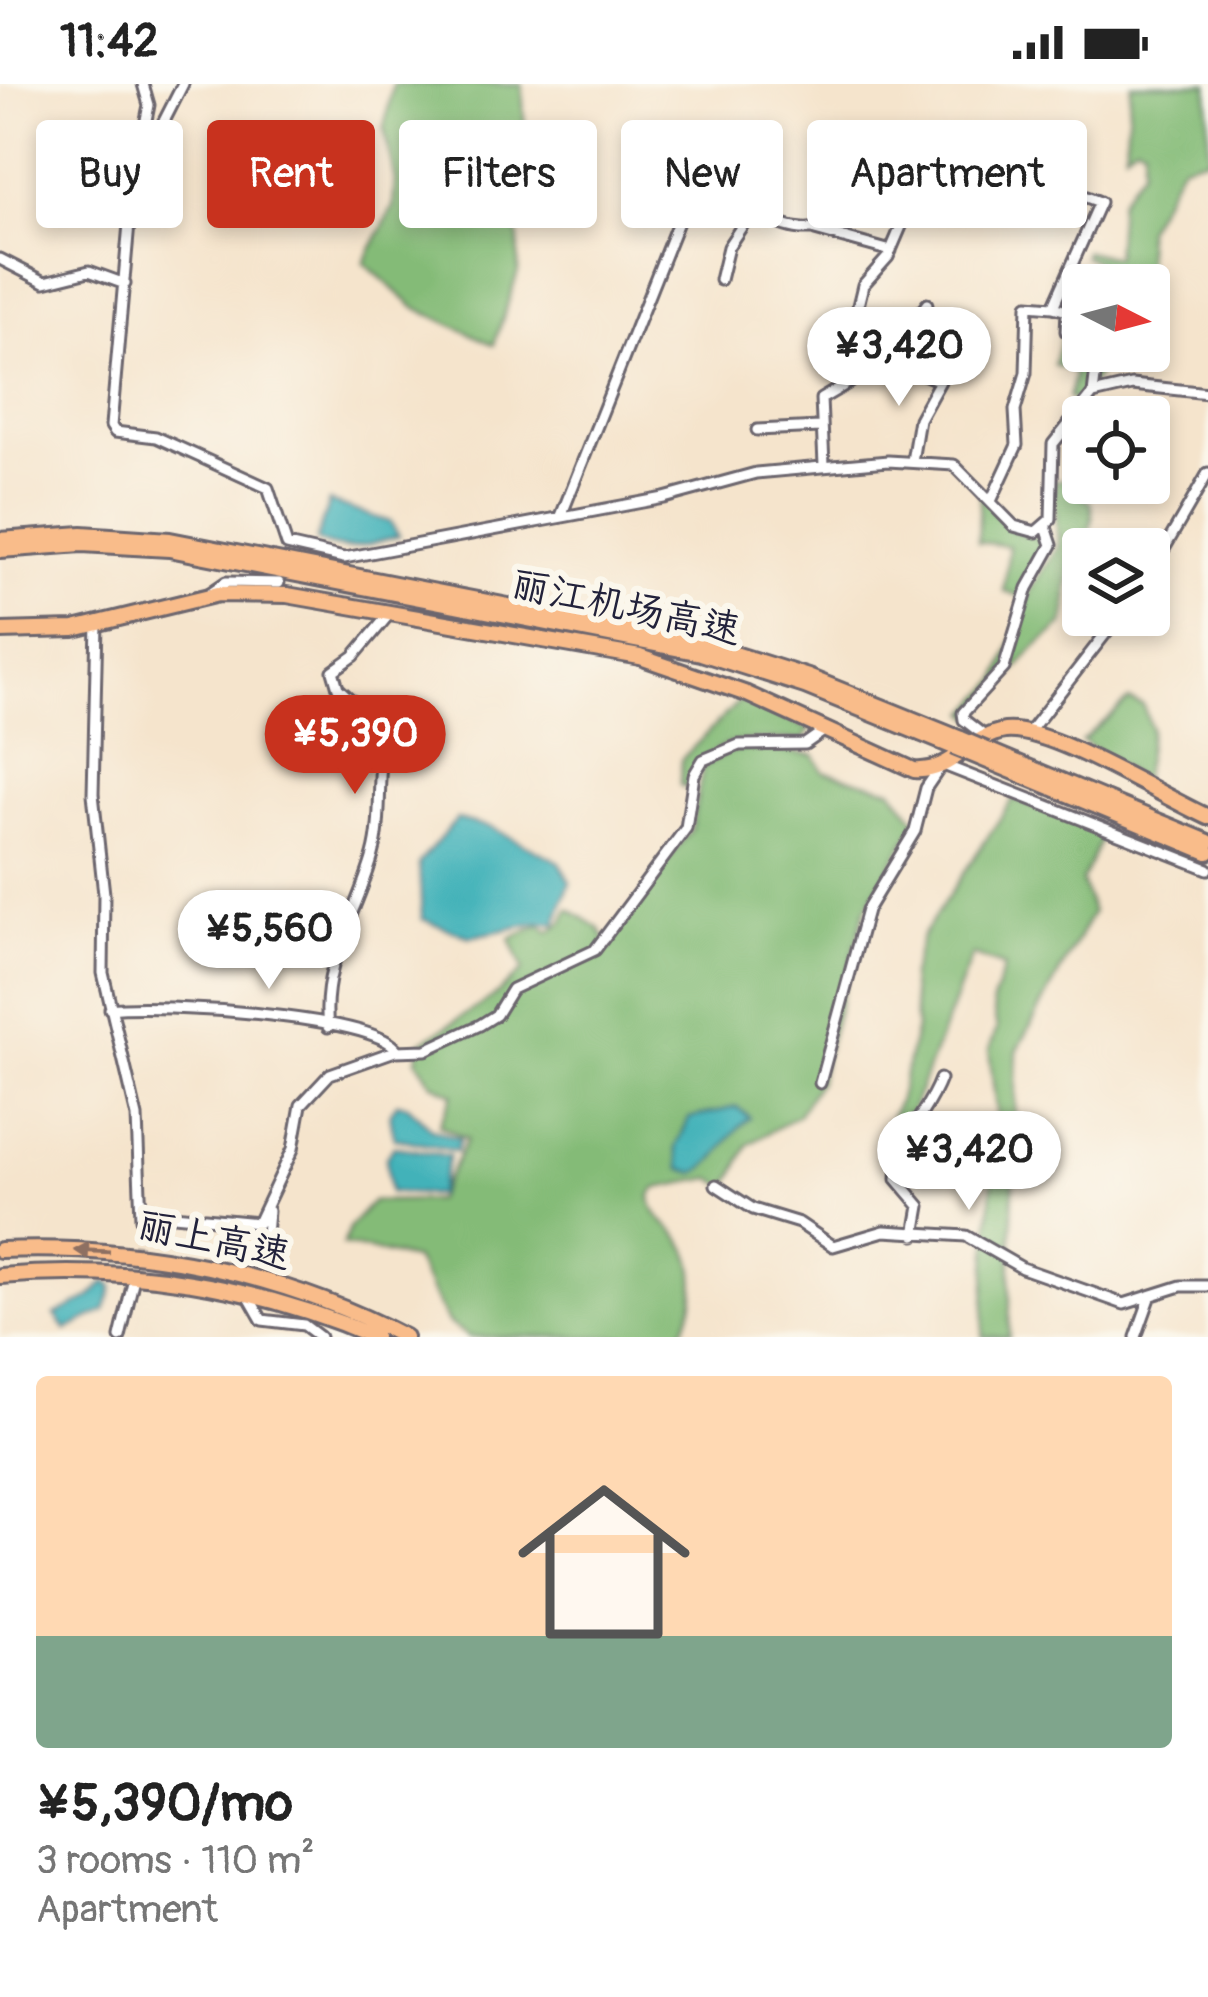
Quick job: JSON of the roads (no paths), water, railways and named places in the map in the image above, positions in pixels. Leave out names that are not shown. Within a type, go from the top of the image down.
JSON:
[{"type":"highway","name":"丽江机场高速","points":[[0,540],[106,535],[191,543],[681,640],[789,670],[958,743]]},
{"type":"highway","name":"丽江机场高速","points":[[0,550],[82,544],[169,549],[679,649],[985,748],[1208,842]]},
{"type":"highway","points":[[0,631],[49,632],[208,595],[274,593],[640,657],[736,689],[901,766],[942,767],[1029,732],[1208,817]]},
{"type":"highway","name":"丽江机场高速","points":[[985,748],[1208,852]]},
{"type":"highway","name":"丽上高速","points":[[0,1250],[118,1252],[203,1265],[314,1297],[405,1337]]},
{"type":"highway","name":"丽上高速","points":[[0,1276],[104,1273],[186,1281],[293,1306],[375,1337]]},
{"type":"street","points":[[143,84],[149,105],[146,120]]},
{"type":"street","points":[[164,120],[183,84]]},
{"type":"street","points":[[1053,307],[1100,202],[1087,198]]},
{"type":"street","points":[[783,223],[890,251]]},
{"type":"street","points":[[131,228],[112,430],[156,437],[268,488],[287,545],[344,558],[664,498],[731,478],[824,465],[912,460],[954,465],[1021,530],[1046,527]]},
{"type":"street","points":[[561,516],[676,228]]},
{"type":"street","points":[[720,280],[728,247],[741,228]]},
{"type":"street","points":[[814,229],[818,228]]},
{"type":"street","points":[[824,465],[821,399],[872,368],[881,352],[850,339],[863,285],[890,251],[900,228]]},
{"type":"street","points":[[0,259],[45,282],[89,271],[125,284]]},
{"type":"street","points":[[912,460],[919,419],[940,381],[919,372],[910,357],[918,316],[927,304]]},
{"type":"street","points":[[992,501],[1017,445],[1015,410],[1026,374],[1028,305],[1062,310]]},
{"type":"street","points":[[1046,527],[1051,519],[1053,444],[1093,394],[1096,372]]},
{"type":"street","points":[[1093,394],[1125,385],[1208,393]]},
{"type":"street","points":[[757,430],[820,427]]},
{"type":"street","points":[[1170,538],[1208,472]]},
{"type":"street","points":[[985,748],[963,713],[1004,668],[1028,588],[1052,544],[1046,527]]},
{"type":"street","points":[[208,595],[226,582],[279,583]]},
{"type":"street","points":[[328,1027],[325,995],[335,953],[375,849],[386,732],[338,688],[333,670],[354,656],[391,612]]},
{"type":"street","points":[[97,623],[93,794],[110,1009],[137,1117],[142,1215],[249,1225],[259,1221],[292,1149],[308,1095],[335,1071],[397,1050],[426,1050],[490,1020],[512,989],[595,950],[686,828],[694,775],[708,756],[739,745],[805,744],[825,730]]},
{"type":"street","points":[[1029,732],[1104,636]]},
{"type":"street","points":[[820,1083],[867,910],[915,831],[926,788],[942,767],[1208,869]]},
{"type":"street","points":[[110,1009],[275,1015],[384,1038],[397,1050]]},
{"type":"street","points":[[915,1235],[920,1206],[898,1181],[898,1159],[908,1132],[931,1105],[940,1078]]},
{"type":"street","points":[[716,1185],[745,1205],[799,1223],[833,1246],[884,1231],[966,1236],[1022,1268],[1096,1289],[1120,1303],[1188,1284],[1208,1286]]},
{"type":"street","points":[[266,1235],[269,1199]]},
{"type":"street","points":[[120,1337],[133,1282]]},
{"type":"street","points":[[1136,1337],[1150,1298]]},
{"type":"street","points":[[250,1299],[262,1320],[304,1325],[320,1337]]},
{"type":"water","points":[[329,502],[390,522],[399,536],[357,547],[326,545],[316,540]]},
{"type":"water","points":[[457,819],[490,827],[560,862],[570,882],[556,924],[538,923],[470,937],[422,919],[419,863]]},
{"type":"water","points":[[397,1103],[407,1105],[431,1129],[460,1139],[456,1151],[394,1138],[390,1114]]},
{"type":"water","points":[[737,1107],[750,1118],[711,1162],[695,1173],[681,1169],[676,1148],[689,1118]]},
{"type":"water","points":[[394,1146],[449,1156],[438,1195],[390,1192],[386,1157]]},
{"type":"water","points":[[106,1281],[113,1287],[105,1311],[66,1330],[55,1315],[89,1298]]},
{"type":"tunnel","points":[[133,1279],[141,1219]]},
{"type":"tunnel","points":[[250,1299],[266,1235]]}]
